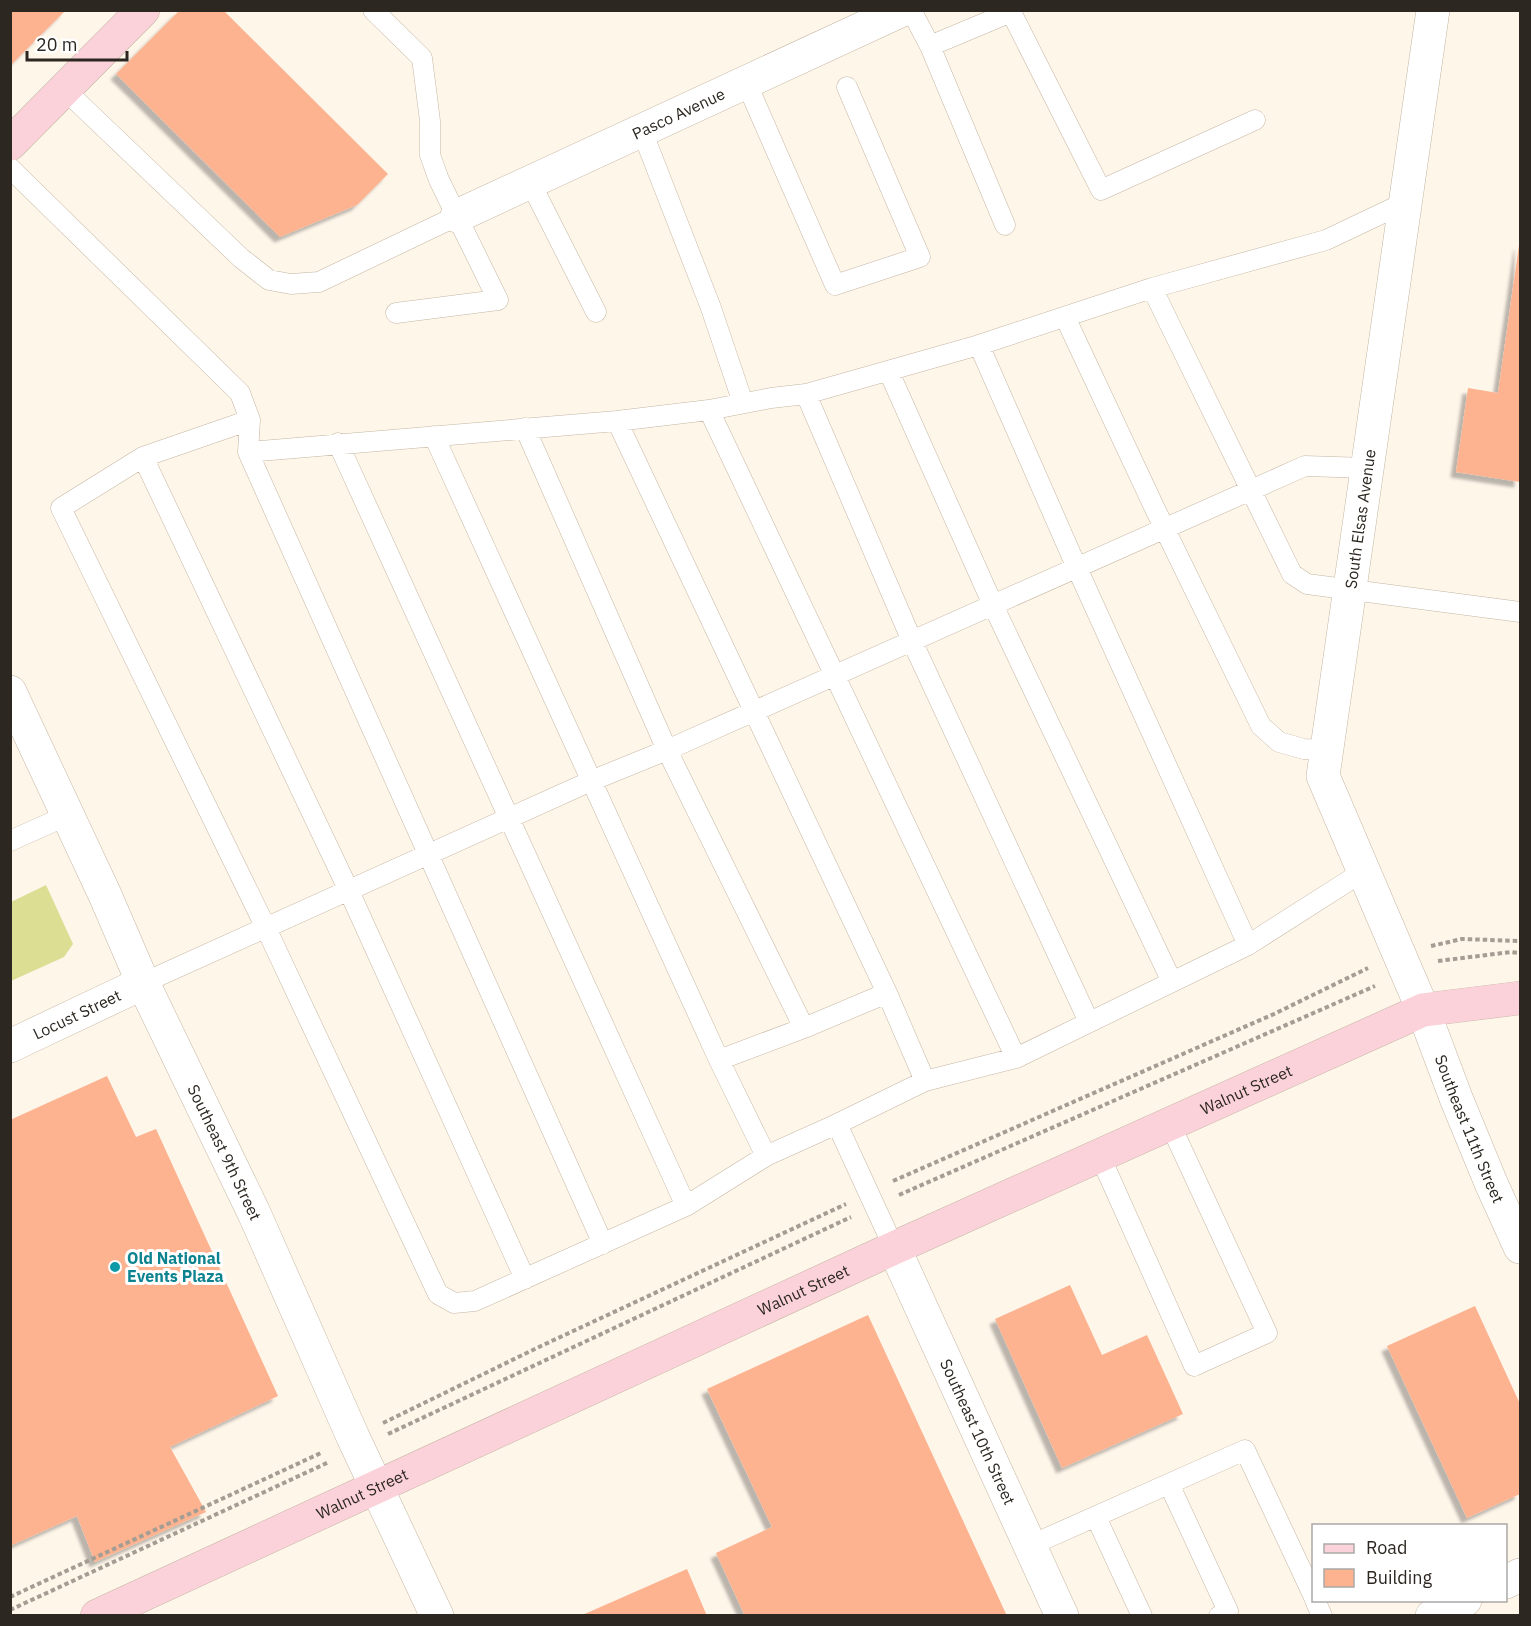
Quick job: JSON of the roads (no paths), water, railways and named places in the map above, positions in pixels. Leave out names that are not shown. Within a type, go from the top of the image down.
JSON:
[{"type":"main road","points":[[10,144],[143,10]]},
{"type":"main road","name":"Walnut Street","points":[[115,1612],[377,1486],[894,1248],[1423,1010],[1521,998]]},
{"type":"street","name":"Pasco Avenue","points":[[458,216],[902,10]]},
{"type":"street","name":"South Elsas Avenue","points":[[1423,1010],[1323,776],[1433,10]]},
{"type":"street","name":"Southeast 9th Street","points":[[10,692],[143,983],[254,1214],[356,1443],[437,1616]]},
{"type":"street","name":"Locust Street","points":[[10,1046],[143,983]]},
{"type":"street","name":"Southeast 11th Street","points":[[1423,1010],[1455,1098],[1521,1247]]},
{"type":"street","name":"Southeast 10th Street","points":[[894,1248],[1062,1616]]},
{"type":"street","points":[[1507,1582],[1521,1575]]},
{"type":"street","points":[[1432,1616],[1461,1602]]},
{"type":"lane","points":[[373,10],[422,58],[430,121],[430,155],[439,180],[498,300],[396,313]]},
{"type":"lane","points":[[911,10],[930,46],[1005,225]]},
{"type":"lane","points":[[930,46],[1011,12],[1101,190],[1255,120]]},
{"type":"lane","points":[[746,82],[835,285],[920,257],[847,87]]},
{"type":"lane","points":[[65,90],[241,258],[269,280],[291,284],[319,282],[458,216]]},
{"type":"lane","points":[[642,131],[711,308],[743,403]]},
{"type":"lane","points":[[10,168],[240,393],[250,420],[248,452],[603,1244]]},
{"type":"lane","points":[[530,182],[597,312]]},
{"type":"lane","points":[[248,452],[617,421],[709,411],[743,403],[806,394],[979,345],[1152,288],[1326,240],[1406,202]]},
{"type":"lane","points":[[1152,288],[1292,574],[1307,584],[1521,612]]},
{"type":"lane","points":[[1065,317],[1164,528],[1261,726],[1278,742],[1304,749],[1327,750]]},
{"type":"lane","points":[[979,345],[1077,568],[1248,945]]},
{"type":"lane","points":[[889,372],[993,605],[1172,982]]},
{"type":"lane","points":[[806,394],[912,641],[1089,1022]]},
{"type":"lane","points":[[709,411],[1016,1058]]},
{"type":"lane","points":[[250,420],[143,457],[61,508],[266,928],[438,1294],[454,1303],[476,1301],[686,1206],[766,1156],[925,1082],[1016,1058],[1248,945],[1364,871]]},
{"type":"lane","points":[[617,421],[887,993],[925,1082]]},
{"type":"lane","points":[[525,428],[667,750],[804,1028]]},
{"type":"lane","points":[[434,436],[719,1060],[766,1156]]},
{"type":"lane","points":[[338,443],[686,1206]]},
{"type":"lane","points":[[143,457],[349,891],[525,1279]]},
{"type":"lane","points":[[143,983],[591,781],[667,750],[1305,466],[1367,468]]},
{"type":"lane","points":[[10,841],[68,815]]},
{"type":"lane","points":[[719,1060],[887,993]]},
{"type":"lane","points":[[837,1124],[894,1248]]},
{"type":"lane","points":[[1100,1156],[1194,1366],[1267,1333],[1170,1124]]},
{"type":"lane","points":[[1029,1546],[1245,1450],[1312,1595]]},
{"type":"lane","points":[[1169,1484],[1228,1611],[1219,1616]]},
{"type":"lane","points":[[1096,1517],[1142,1616]]},
{"type":"lane","points":[[1315,1602],[1322,1616]]},
{"type":"place","name":"Old National Events Plaza","points":[[115,1267]]}]
